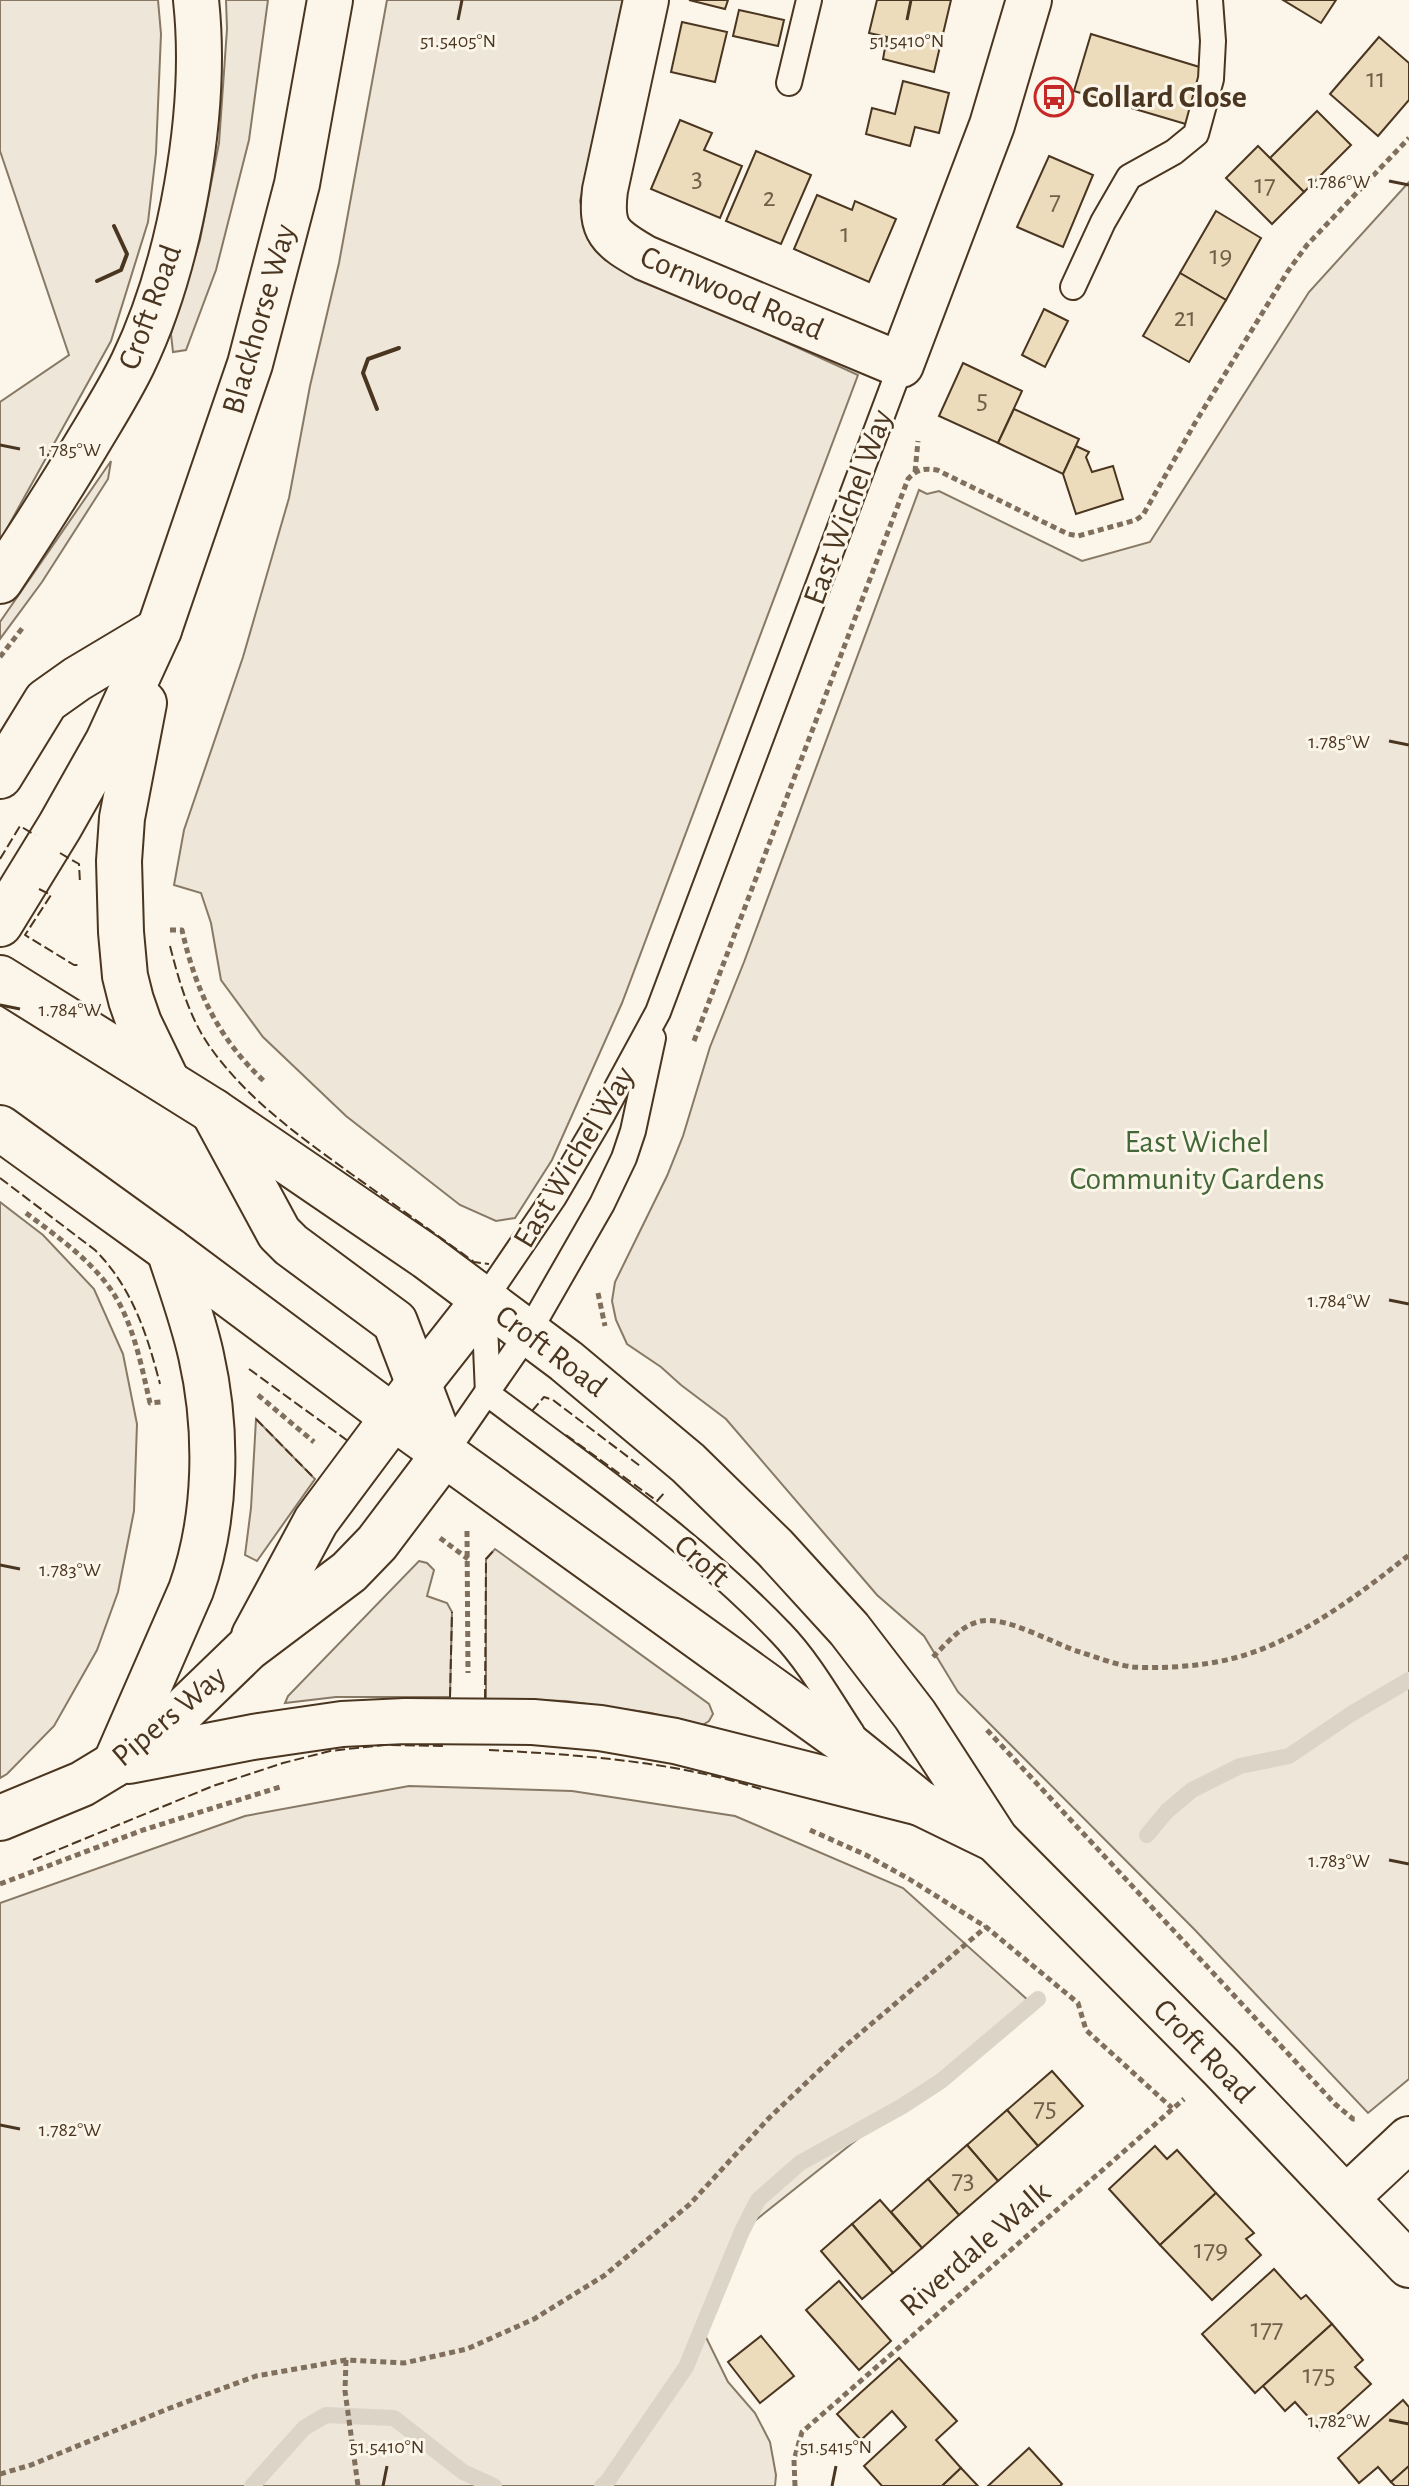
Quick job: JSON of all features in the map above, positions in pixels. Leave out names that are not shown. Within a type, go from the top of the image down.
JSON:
[{"type":"main road","name":"Croft Road","points":[[0,581],[55,498],[122,385],[169,266],[189,166],[197,96],[196,0]]},
{"type":"main road","name":"Blackhorse Way","points":[[0,924],[108,741],[159,630],[250,364],[297,184],[330,0]]},
{"type":"main road","name":"Cornwood Road","points":[[646,0],[605,190],[605,227],[618,243],[645,258],[901,365]]},
{"type":"main road","name":"East Wichel Way","points":[[901,365],[992,125],[1014,60],[1029,0]]},
{"type":"main road","points":[[0,731],[77,679],[159,630]]},
{"type":"main road","points":[[159,630],[122,818],[119,861],[125,976],[139,1023],[167,1081]]},
{"type":"main road","points":[[0,776],[46,701]]},
{"type":"main road","name":"Croft Road","points":[[0,978],[213,1111],[427,1257],[670,1446],[775,1548],[849,1629],[915,1715],[996,1840],[1222,2068],[1409,2265]]},
{"type":"main road","points":[[213,1111],[279,1233],[392,1319],[399,1330],[405,1400]]},
{"type":"main road","name":"Croft Road","points":[[0,1128],[169,1250],[405,1400],[445,1453],[792,1703],[920,1803],[996,1840]]},
{"type":"main road","points":[[115,1764],[191,1590],[200,1565],[208,1520],[212,1454],[209,1396],[197,1340],[169,1250]]},
{"type":"main road","points":[[405,1400],[484,1300]]},
{"type":"main road","name":"Pipers Way","points":[[248,1648],[316,1521],[405,1400]]},
{"type":"main road","name":"Pipers Way","points":[[0,1818],[70,1790],[115,1764],[163,1730],[248,1648],[349,1572],[377,1543],[445,1453]]},
{"type":"main road","points":[[115,1764],[342,1724],[533,1722],[600,1728],[675,1741],[920,1803]]},
{"type":"main road","points":[[1347,2197],[1402,2146]]},
{"type":"lane","points":[[789,83],[809,0]]},
{"type":"lane","points":[[1073,287],[1103,222],[1129,177],[1174,152],[1196,134],[1211,79],[1213,41],[1210,0]]},
{"type":"lane","name":"East Wichel Way","points":[[484,1300],[554,1197],[658,1012],[901,365]]},
{"type":"lane","name":"East Wichel Way","points":[[528,1333],[564,1274],[624,1158],[633,1131],[658,1012]]},
{"type":"lane","points":[[484,1300],[488,1394]]},
{"type":"lane","points":[[445,1453],[528,1333]]},
{"type":"lane","name":"Croft","points":[[488,1394],[630,1499],[720,1574],[799,1654],[876,1768]]},
{"type":"path","points":[[693,1045],[908,479],[925,468],[937,470],[1068,534],[1078,536],[1136,520],[1143,515],[1288,271],[1307,245],[1409,138]]},
{"type":"path","points":[[121,932],[182,930],[189,961],[213,1020],[242,1062],[275,1092]]},
{"type":"path","points":[[564,1274],[598,1294]]},
{"type":"path","points":[[602,1280],[598,1294],[602,1320],[609,1333]]},
{"type":"path","points":[[926,1664],[970,1624],[993,1620],[1077,1651],[1132,1667],[1231,1659],[1281,1640],[1342,1606],[1409,1555]]},
{"type":"path","points":[[980,1722],[1335,2104],[1353,2119],[1365,2119],[1402,2146]]},
{"type":"path","points":[[0,1884],[132,1833],[294,1784]]},
{"type":"path","points":[[804,1827],[877,1861],[986,1927],[1078,2003],[1086,2030],[1172,2108]]},
{"type":"path","points":[[0,2474],[31,2465],[256,2376],[346,2360],[404,2363],[467,2349],[534,2319],[605,2275],[690,2204],[769,2118],[844,2047],[986,1927]]},
{"type":"path","name":"Riverdale Walk","points":[[795,2486],[794,2460],[802,2432],[1172,2108],[1222,2068]]},
{"type":"path","points":[[346,2360],[345,2391],[358,2486]]},
{"type":"green space","points":[[0,0],[158,0],[161,34],[156,153],[148,222],[111,341],[0,541],[0,402],[69,355],[0,151]]},
{"type":"green space","points":[[226,0],[268,0],[249,140],[216,270],[186,350],[173,352],[171,334],[200,240],[219,143],[227,29]]},
{"type":"green space","points":[[387,0],[625,0],[580,201],[588,234],[605,260],[858,375],[622,1003],[552,1160],[515,1218],[496,1221],[460,1205],[346,1116],[263,1037],[221,980],[211,923],[201,893],[174,885],[184,830],[243,657],[289,498],[310,386],[339,263]]},
{"type":"green space","name":"East Wichel Community Gardens","points":[[1409,182],[1409,2079],[1368,2113],[1194,1929],[958,1692],[924,1636],[877,1595],[726,1419],[627,1344],[616,1320],[612,1301],[615,1282],[683,1136],[710,1047],[919,490],[927,494],[939,491],[1082,561],[1150,542],[1309,292]]},
{"type":"green space","points":[[111,461],[108,479],[42,582],[0,639],[0,622]]},
{"type":"green space","points":[[0,1202],[43,1235],[94,1289],[123,1354],[137,1424],[134,1511],[118,1592],[97,1650],[54,1726],[0,1778]]},
{"type":"green space","points":[[256,1419],[315,1479],[257,1561],[245,1555]]},
{"type":"green space","points":[[495,1549],[709,1704],[713,1714],[709,1721],[701,1726],[651,1713],[566,1701],[486,1699],[486,1559]]},
{"type":"green space","points":[[419,1561],[427,1563],[434,1570],[427,1596],[447,1603],[452,1612],[450,1697],[336,1697],[285,1703],[288,1696]]},
{"type":"green space","points":[[409,1786],[572,1791],[735,1816],[903,1888],[1030,2002],[742,2231],[698,2321],[728,2382],[755,2413],[770,2442],[775,2486],[0,2486],[0,1903],[245,1816]]},
{"type":"building","points":[[689,0],[728,0],[725,9]]},
{"type":"building","points":[[877,0],[951,0],[934,72],[883,59],[887,37],[869,33]]},
{"type":"building","points":[[1283,0],[1336,0],[1321,23]]},
{"type":"building","points":[[739,10],[784,20],[778,46],[733,36]]},
{"type":"building","points":[[682,22],[727,32],[715,82],[671,72]]},
{"type":"building","points":[[1091,34],[1206,69],[1189,125],[1074,91]]},
{"type":"building","points":[[1379,37],[1409,63],[1409,100],[1378,136],[1330,94]]},
{"type":"building","points":[[903,81],[949,93],[939,133],[915,127],[910,146],[866,134],[872,108],[895,114]]},
{"type":"building","points":[[1317,111],[1351,145],[1304,192],[1270,158]]},
{"type":"building","points":[[680,120],[712,133],[704,150],[742,166],[720,218],[651,189]]},
{"type":"building","points":[[1258,146],[1304,192],[1272,224],[1226,178]]},
{"type":"building","points":[[756,151],[811,175],[781,244],[726,221]]},
{"type":"building","points":[[1049,156],[1093,175],[1063,247],[1017,227]]},
{"type":"building","points":[[817,195],[852,210],[855,201],[896,219],[869,282],[794,249]]},
{"type":"building","points":[[1216,211],[1261,238],[1226,300],[1180,273]]},
{"type":"building","points":[[1180,273],[1226,300],[1189,362],[1143,336]]},
{"type":"building","points":[[1044,309],[1068,321],[1045,367],[1022,355]]},
{"type":"building","points":[[963,363],[1022,391],[998,443],[939,416]]},
{"type":"building","points":[[1014,409],[1079,439],[1063,474],[998,443]]},
{"type":"building","points":[[1076,446],[1089,452],[1086,457],[1092,472],[1113,466],[1123,499],[1076,514],[1063,474]]},
{"type":"building","points":[[1052,2071],[1083,2106],[1038,2146],[1007,2110]]},
{"type":"building","points":[[1007,2110],[1038,2146],[998,2181],[967,2145]]},
{"type":"building","points":[[967,2145],[998,2181],[959,2215],[928,2179]]},
{"type":"building","points":[[1155,2146],[1167,2159],[1177,2150],[1216,2193],[1160,2245],[1109,2189]]},
{"type":"building","points":[[928,2179],[959,2215],[922,2248],[891,2212]]},
{"type":"building","points":[[1216,2193],[1254,2233],[1246,2239],[1261,2255],[1212,2300],[1160,2245]]},
{"type":"building","points":[[880,2200],[922,2248],[893,2273],[852,2224]]},
{"type":"building","points":[[852,2224],[893,2273],[862,2299],[821,2251]]},
{"type":"building","points":[[1274,2269],[1301,2299],[1306,2295],[1332,2324],[1255,2393],[1202,2334]]},
{"type":"building","points":[[839,2281],[891,2341],[859,2370],[806,2310]]},
{"type":"building","points":[[1332,2324],[1363,2360],[1355,2367],[1371,2384],[1320,2430],[1295,2402],[1285,2411],[1263,2386]]},
{"type":"building","points":[[761,2336],[794,2376],[760,2403],[728,2362]]},
{"type":"building","points":[[899,2358],[957,2421],[936,2440],[961,2468],[942,2486],[882,2486],[864,2466],[906,2427],[892,2411],[861,2440],[837,2414]]},
{"type":"building","points":[[1403,2400],[1409,2407],[1409,2466],[1391,2482],[1378,2467],[1359,2483],[1338,2458]]},
{"type":"building","points":[[1029,2448],[1062,2484],[1060,2486],[988,2486]]},
{"type":"building","points":[[1409,2466],[1409,2486],[1395,2486],[1391,2482]]},
{"type":"building","points":[[961,2468],[978,2486],[942,2486]]},
{"type":"waterway","points":[[1147,1835],[1167,1811],[1192,1790],[1240,1766],[1289,1756],[1409,1680]]},
{"type":"waterway","points":[[602,2486],[686,2367],[742,2231],[758,2200],[800,2163],[941,2081],[1038,1999]]},
{"type":"waterway","points":[[252,2486],[304,2428],[326,2415],[394,2418],[463,2472],[494,2486]]},
{"type":"fence","points":[[0,859],[20,826],[35,835]]},
{"type":"fence","points":[[60,853],[79,864],[80,883]]},
{"type":"fence","points":[[39,889],[51,895],[25,935],[74,965],[81,965]]},
{"type":"fence","points":[[170,946],[196,1023],[225,1066],[257,1100],[293,1131],[474,1262],[489,1264]]},
{"type":"fence","points":[[0,1178],[95,1250],[108,1264],[136,1312],[160,1384]]},
{"type":"fence","points":[[249,1369],[348,1441],[346,1444]]},
{"type":"fence","points":[[532,1411],[544,1397],[553,1400],[640,1466]]},
{"type":"fence","points":[[256,1419],[315,1479]]},
{"type":"fence","points":[[566,1435],[657,1501],[665,1492]]},
{"type":"fence","points":[[485,1699],[486,1559],[495,1549]]},
{"type":"fence","points":[[450,1697],[452,1612]]},
{"type":"fence","points":[[33,1860],[213,1786],[283,1763],[330,1751],[384,1745],[443,1746]]},
{"type":"fence","points":[[489,1750],[592,1757],[660,1766],[728,1779],[761,1789]]},
{"type":"wall","points":[[97,281],[121,270],[127,254],[114,226]]},
{"type":"wall","points":[[377,409],[363,373],[368,359],[399,348]]},
{"type":"place","name":"Collard Close","points":[[1054,97]]}]
